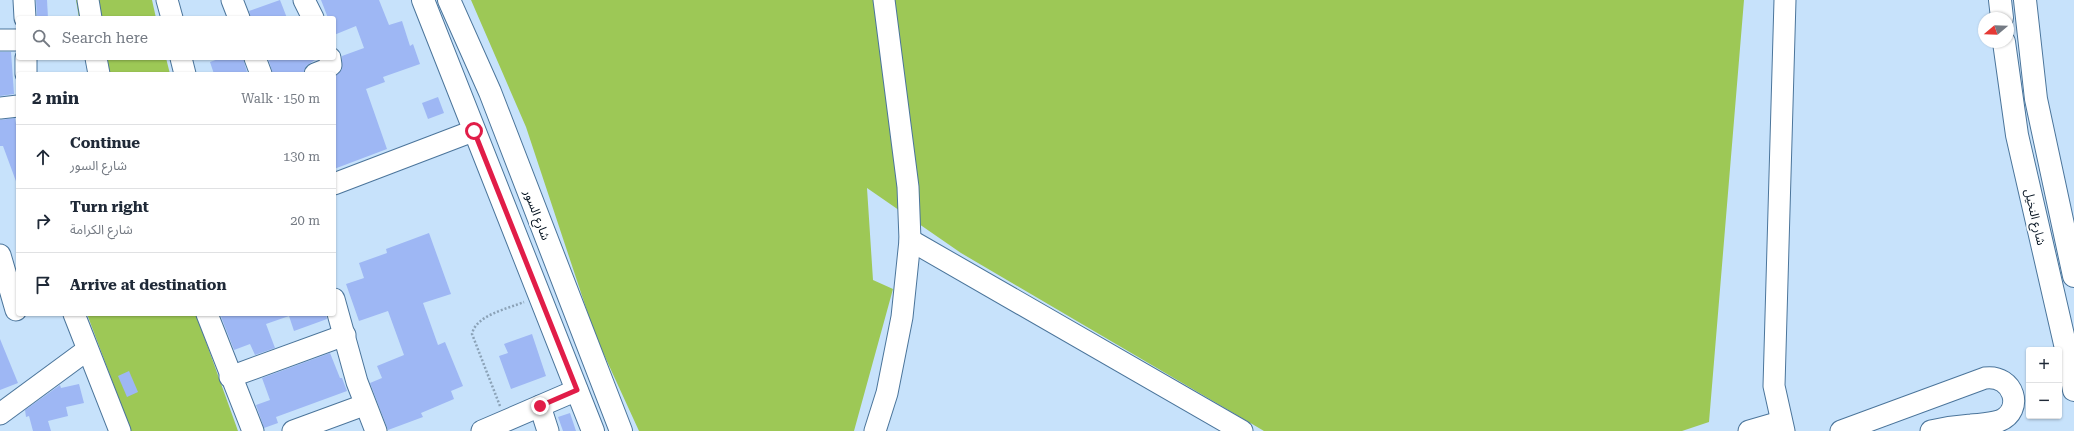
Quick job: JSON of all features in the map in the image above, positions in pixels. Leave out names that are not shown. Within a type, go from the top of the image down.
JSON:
[{"type":"main road","points":[[423,0],[593,431]]},
{"type":"main road","name":"شارع السور","points":[[449,0],[490,92],[621,431]]},
{"type":"main road","points":[[2000,0],[2001,12]]},
{"type":"main road","points":[[2025,0],[2036,99],[2074,276]]},
{"type":"main road","name":"شارع النخيل","points":[[2005,48],[2017,135],[2068,357],[2074,390]]},
{"type":"street","points":[[24,0],[25,16]]},
{"type":"street","points":[[88,0],[91,16]]},
{"type":"street","points":[[167,0],[171,16]]},
{"type":"street","points":[[232,0],[238,16]]},
{"type":"street","points":[[304,0],[312,16]]},
{"type":"street","points":[[875,431],[886,393],[902,317],[910,240],[908,187],[884,0]]},
{"type":"street","points":[[1749,431],[1782,427],[1774,386],[1785,0]]},
{"type":"street","points":[[0,40],[16,40]]},
{"type":"street","points":[[26,60],[26,72]]},
{"type":"street","points":[[96,60],[98,72]]},
{"type":"street","points":[[182,60],[184,72]]},
{"type":"street","points":[[256,60],[260,72]]},
{"type":"street","points":[[319,72],[331,65],[330,60]]},
{"type":"street","points":[[0,108],[16,106]]},
{"type":"street","points":[[336,183],[474,131]]},
{"type":"street","points":[[910,240],[1242,431]]},
{"type":"street","points":[[2,267],[11,311]]},
{"type":"street","points":[[336,306],[364,405],[376,431]]},
{"type":"street","points":[[75,316],[120,431]]},
{"type":"street","points":[[208,316],[252,431]]},
{"type":"street","points":[[230,377],[345,335]]},
{"type":"street","points":[[0,414],[87,350]]},
{"type":"street","points":[[1841,431],[1863,427],[1985,378],[1998,378],[2009,386],[2013,399],[2012,406],[2005,417],[1990,422],[1931,431]]},
{"type":"street","points":[[482,431],[577,390]]},
{"type":"street","points":[[292,431],[364,405]]},
{"type":"street","points":[[540,406],[548,431]]},
{"type":"path","points":[[507,421],[473,341],[473,329],[484,318],[539,295]]},
{"type":"green space","points":[[76,0],[152,0],[156,16],[79,16]]},
{"type":"green space","points":[[471,0],[1744,0],[1709,422],[1682,431],[1264,431],[961,253],[867,188],[873,280],[893,289],[854,431],[639,431],[595,335],[526,127]]},
{"type":"green space","points":[[86,60],[166,60],[170,72],[89,72]]},
{"type":"green space","points":[[88,316],[197,316],[238,431],[131,431]]},
{"type":"building","points":[[36,0],[47,0],[48,16],[37,16]]},
{"type":"building","points":[[280,0],[286,16],[250,16],[249,11]]},
{"type":"building","points":[[321,0],[379,0],[389,25],[402,21],[410,46],[413,44],[420,64],[383,77],[385,82],[366,89],[387,149],[336,168],[336,76],[342,69],[342,56],[364,48],[356,26],[336,34],[336,16],[327,16]]},
{"type":"building","points":[[0,52],[11,52],[14,94],[0,96]]},
{"type":"building","points":[[216,60],[244,60],[247,72],[213,72],[210,62]]},
{"type":"building","points":[[269,60],[315,60],[306,66],[304,72],[272,72]]},
{"type":"building","points":[[438,97],[444,113],[428,119],[422,103]]},
{"type":"building","points":[[15,118],[16,181],[3,146],[0,146],[0,120]]},
{"type":"building","points":[[429,233],[451,294],[423,303],[438,345],[445,342],[463,386],[451,391],[454,399],[421,413],[423,417],[388,430],[370,383],[382,378],[377,366],[404,355],[388,311],[359,321],[346,284],[364,278],[359,263],[387,253],[386,249]]},
{"type":"building","points":[[221,316],[289,316],[266,324],[275,348],[255,355],[250,344],[234,350]]},
{"type":"building","points":[[289,316],[326,316],[327,319],[294,331]]},
{"type":"building","points":[[532,334],[546,376],[511,389],[499,356],[508,353],[504,344]]},
{"type":"building","points":[[0,339],[18,383],[0,390]]},
{"type":"building","points":[[330,353],[347,391],[276,417],[278,423],[264,428],[256,405],[270,400],[262,378]]},
{"type":"building","points":[[129,371],[138,392],[127,397],[118,376]]},
{"type":"building","points":[[79,384],[84,403],[66,407],[68,416],[48,421],[51,431],[33,431],[29,416],[26,417],[25,410],[60,385],[61,388]]},
{"type":"building","points":[[570,413],[576,431],[563,431],[558,417]]},
{"type":"route","points":[[474,131],[577,390],[540,406]]}]
